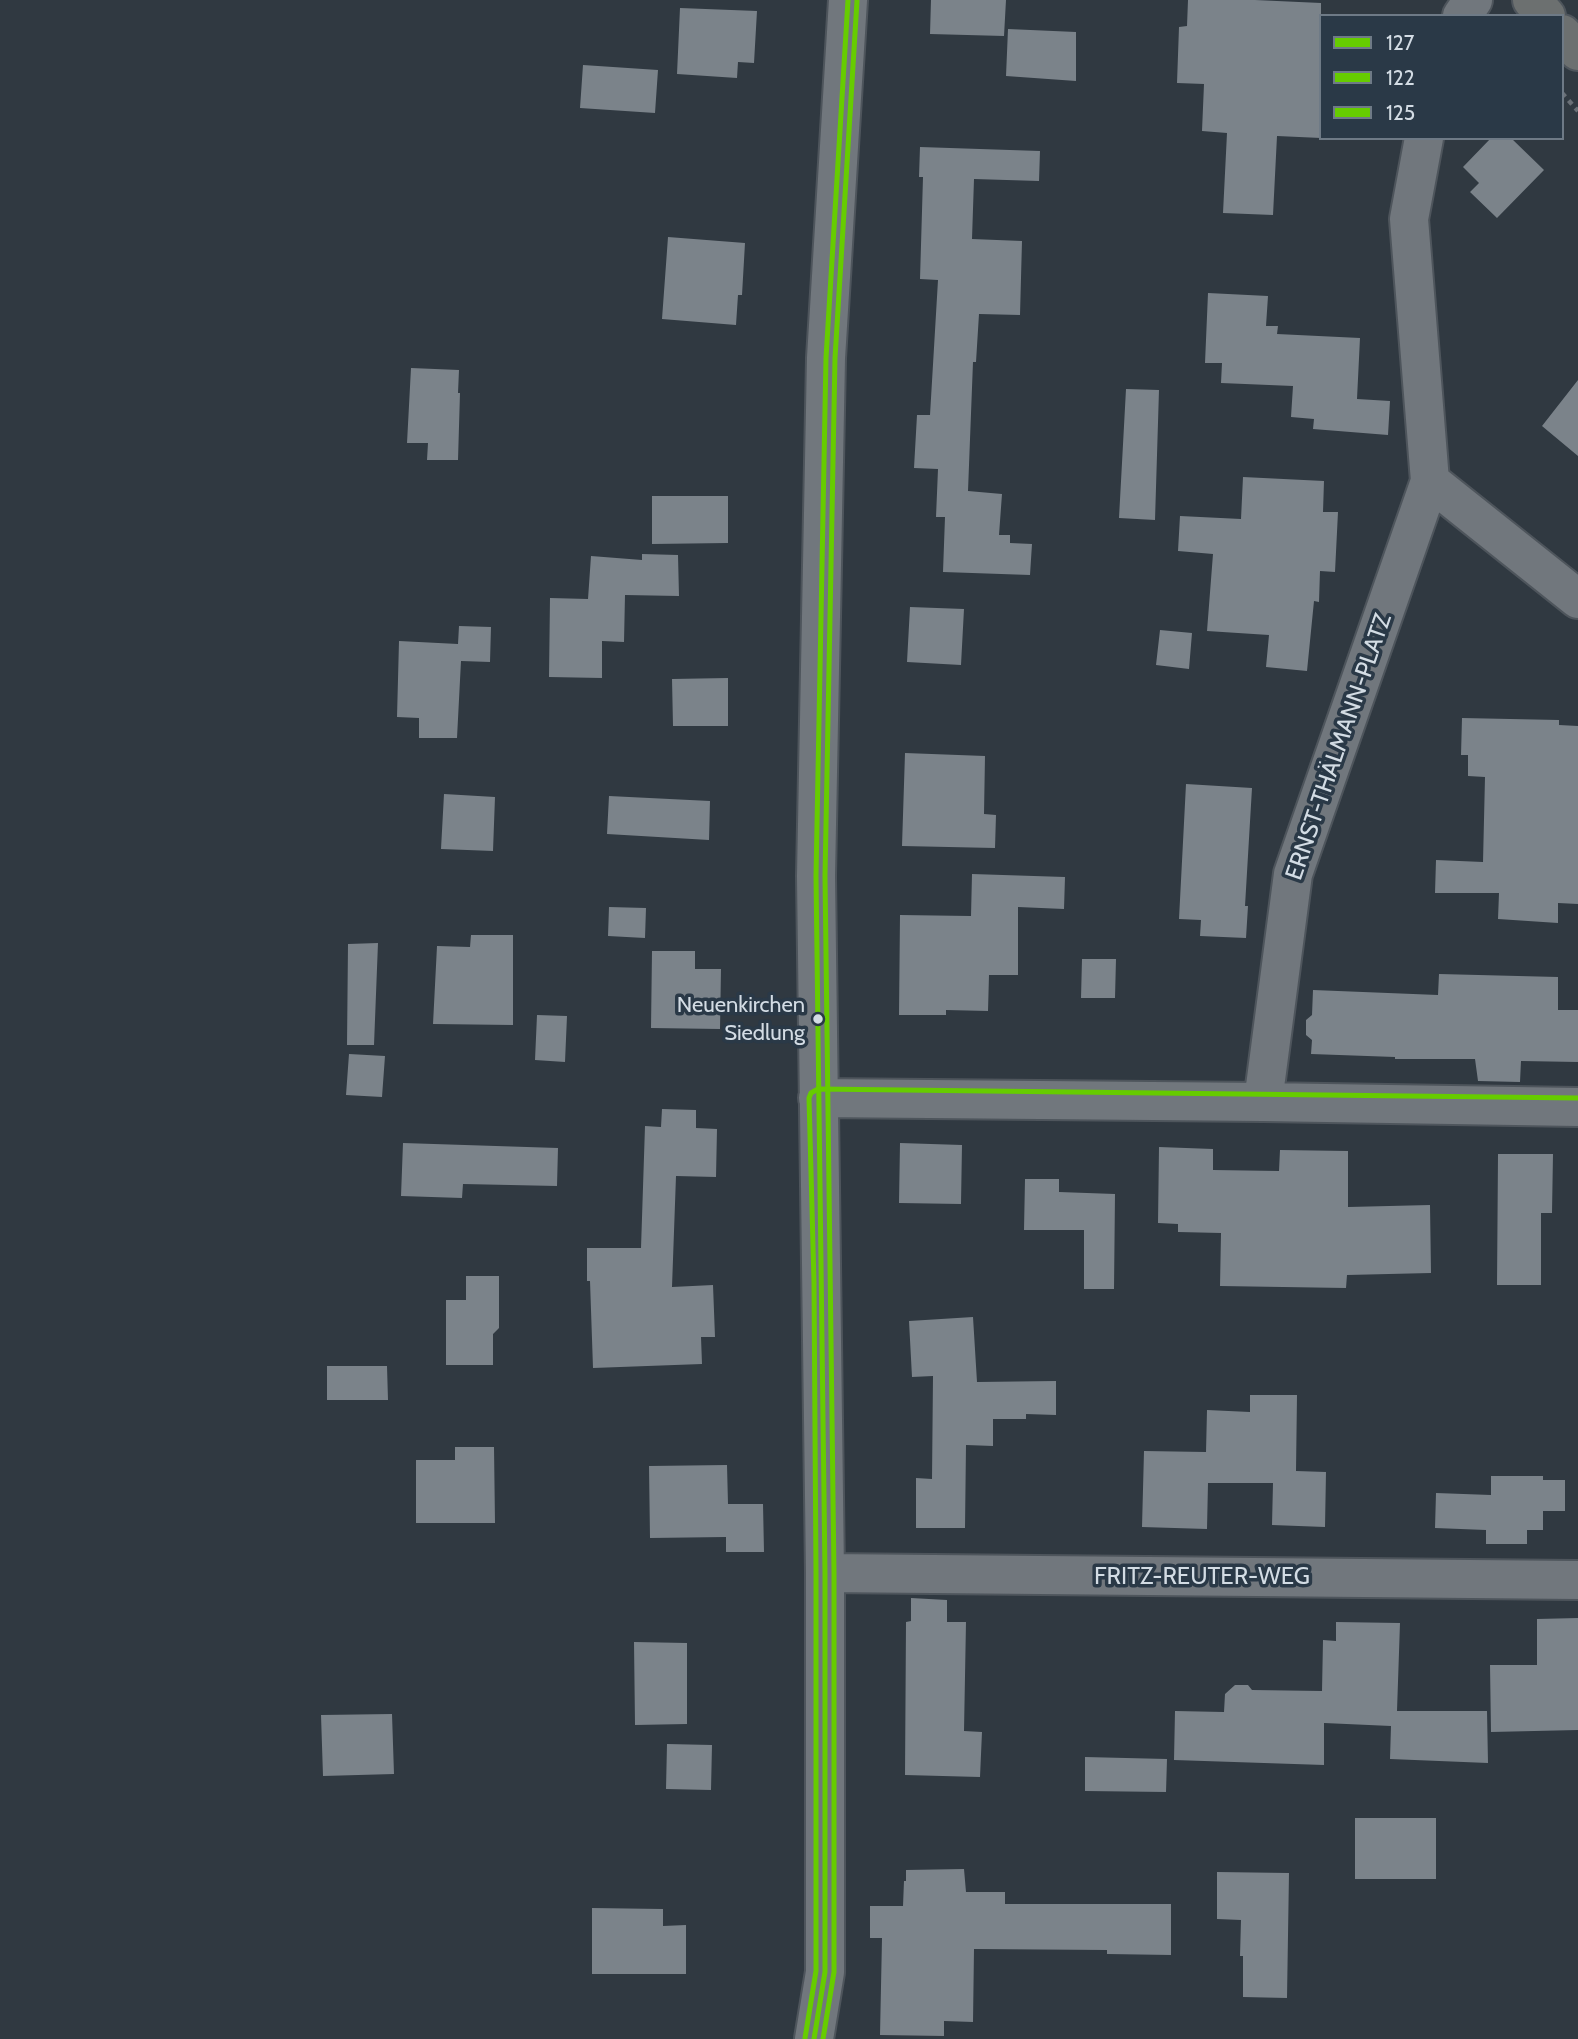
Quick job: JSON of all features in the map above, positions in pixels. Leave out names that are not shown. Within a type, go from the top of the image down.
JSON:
[{"type":"main road","points":[[1532,0],[1544,14]]},
{"type":"main road","points":[[1564,36],[1578,51]]},
{"type":"street","points":[[814,2039],[825,1972],[825,1573],[816,876],[826,358],[848,0]]},
{"type":"street","name":"ERNST-THÄLMANN-PLATZ","points":[[1264,1101],[1293,874],[1430,481],[1409,219],[1424,140]]},
{"type":"street","points":[[1430,481],[1578,599]]},
{"type":"street","points":[[818,1098],[1264,1101],[1578,1107]]},
{"type":"street","name":"FRITZ-REUTER-WEG","points":[[825,1573],[1578,1580]]},
{"type":"path","points":[[1564,95],[1578,111]]},
{"type":"building","points":[[931,0],[1006,0],[1004,36],[930,34]]},
{"type":"building","points":[[1188,0],[1321,3],[1319,138],[1277,136],[1273,215],[1223,213],[1227,133],[1202,131],[1204,84],[1177,83],[1179,27],[1187,26]]},
{"type":"building","points":[[680,8],[757,11],[754,63],[738,62],[737,78],[677,74]]},
{"type":"building","points":[[1008,29],[1076,32],[1076,81],[1006,76]]},
{"type":"building","points":[[583,65],[658,70],[655,113],[580,108]]},
{"type":"building","points":[[1489,140],[1513,140],[1544,170],[1497,218],[1470,192],[1479,183],[1463,167]]},
{"type":"building","points":[[920,147],[1040,151],[1039,181],[974,179],[972,239],[1022,241],[1020,315],[979,314],[976,362],[973,362],[968,491],[1002,494],[999,535],[1010,535],[1010,543],[1032,544],[1030,575],[943,572],[945,517],[936,517],[938,469],[914,468],[917,415],[930,415],[938,280],[920,279],[923,177],[919,177]]},
{"type":"building","points":[[668,237],[745,243],[742,295],[738,295],[736,325],[662,319]]},
{"type":"building","points":[[1208,293],[1268,296],[1266,326],[1278,326],[1277,334],[1360,338],[1357,399],[1390,401],[1388,435],[1313,429],[1314,419],[1291,417],[1293,386],[1221,383],[1222,363],[1205,363]]},
{"type":"building","points":[[411,368],[459,370],[458,460],[427,460],[428,443],[407,443]]},
{"type":"building","points":[[1578,380],[1578,456],[1542,426]]},
{"type":"building","points":[[1126,389],[1159,390],[1155,520],[1119,518]]},
{"type":"building","points":[[1243,477],[1324,481],[1323,512],[1338,512],[1335,572],[1320,571],[1319,602],[1314,601],[1307,671],[1266,667],[1269,635],[1207,631],[1213,554],[1178,551],[1180,516],[1241,519]]},
{"type":"building","points":[[652,496],[728,496],[728,543],[652,544]]},
{"type":"building","points":[[642,554],[678,555],[679,596],[625,595],[624,642],[602,641],[602,678],[549,677],[550,598],[588,599],[591,556],[642,560]]},
{"type":"building","points":[[910,607],[964,609],[961,665],[907,662]]},
{"type":"building","points":[[459,626],[491,627],[490,662],[461,661],[457,738],[419,738],[419,718],[397,717],[399,641],[458,644]]},
{"type":"building","points":[[1160,630],[1192,633],[1189,669],[1156,665]]},
{"type":"building","points":[[728,678],[728,726],[673,726],[672,679]]},
{"type":"building","points":[[1462,718],[1559,720],[1559,725],[1578,726],[1578,904],[1558,903],[1558,923],[1498,919],[1499,893],[1435,893],[1436,860],[1483,862],[1485,777],[1468,776],[1468,755],[1461,755]]},
{"type":"building","points":[[905,753],[985,756],[984,814],[996,815],[995,848],[902,846]]},
{"type":"building","points":[[1186,784],[1252,788],[1245,906],[1248,906],[1246,938],[1200,936],[1201,920],[1179,919]]},
{"type":"building","points":[[444,794],[495,797],[493,851],[441,849]]},
{"type":"building","points":[[609,796],[710,801],[709,840],[607,834]]},
{"type":"building","points":[[972,874],[1065,877],[1064,909],[1018,907],[1018,975],[989,975],[988,1011],[946,1010],[946,1015],[899,1015],[900,915],[971,916]]},
{"type":"building","points":[[609,907],[646,908],[645,938],[608,936]]},
{"type":"building","points":[[471,935],[513,935],[513,1025],[433,1024],[437,946],[470,947]]},
{"type":"building","points":[[378,943],[374,1045],[347,1045],[348,944]]},
{"type":"building","points":[[652,951],[695,951],[695,969],[721,969],[720,1029],[651,1028]]},
{"type":"building","points":[[1082,959],[1116,959],[1115,998],[1081,998]]},
{"type":"building","points":[[1439,974],[1558,977],[1558,1010],[1578,1010],[1578,1062],[1521,1061],[1520,1082],[1478,1081],[1475,1059],[1395,1059],[1311,1054],[1312,1040],[1306,1035],[1306,1020],[1312,1015],[1313,990],[1438,995]]},
{"type":"building","points":[[537,1015],[567,1016],[565,1062],[535,1060]]},
{"type":"building","points":[[349,1054],[385,1056],[382,1097],[346,1095]]},
{"type":"building","points":[[662,1109],[696,1110],[696,1128],[717,1129],[716,1177],[676,1176],[672,1287],[713,1285],[715,1337],[701,1337],[702,1364],[593,1368],[587,1248],[641,1248],[645,1126],[661,1127]]},
{"type":"building","points":[[403,1143],[558,1148],[557,1186],[463,1184],[462,1198],[401,1196]]},
{"type":"building","points":[[900,1143],[962,1145],[961,1204],[899,1203]]},
{"type":"building","points":[[1159,1147],[1213,1149],[1213,1170],[1279,1171],[1280,1150],[1348,1151],[1348,1207],[1430,1205],[1431,1273],[1347,1275],[1346,1288],[1220,1286],[1221,1233],[1178,1232],[1178,1224],[1158,1223]]},
{"type":"building","points":[[1498,1154],[1553,1154],[1552,1213],[1541,1213],[1541,1285],[1497,1285]]},
{"type":"building","points":[[1025,1179],[1059,1179],[1059,1192],[1115,1194],[1114,1289],[1084,1289],[1084,1230],[1024,1230]]},
{"type":"building","points":[[466,1276],[499,1276],[499,1328],[493,1334],[493,1365],[446,1365],[446,1300],[466,1300]]},
{"type":"building","points":[[973,1317],[977,1382],[1056,1381],[1056,1415],[1026,1414],[1026,1419],[993,1419],[993,1446],[966,1445],[965,1528],[916,1528],[916,1478],[932,1479],[933,1376],[912,1377],[909,1321]]},
{"type":"building","points":[[327,1366],[387,1366],[388,1400],[327,1400]]},
{"type":"building","points":[[1250,1395],[1297,1395],[1296,1471],[1326,1472],[1325,1527],[1272,1525],[1273,1483],[1208,1483],[1207,1529],[1142,1527],[1144,1451],[1206,1452],[1207,1410],[1250,1412]]},
{"type":"building","points":[[455,1447],[494,1447],[495,1523],[416,1523],[416,1460],[455,1460]]},
{"type":"building","points":[[727,1465],[728,1504],[763,1504],[764,1552],[726,1552],[726,1537],[650,1538],[649,1466]]},
{"type":"building","points":[[1491,1476],[1543,1476],[1543,1480],[1565,1480],[1565,1511],[1543,1511],[1543,1530],[1527,1530],[1527,1544],[1486,1544],[1486,1530],[1435,1528],[1436,1493],[1491,1495]]},
{"type":"building","points":[[911,1598],[947,1600],[947,1622],[966,1622],[964,1731],[982,1732],[980,1777],[905,1775],[906,1622],[911,1621]]},
{"type":"building","points":[[1578,1618],[1578,1730],[1491,1732],[1490,1665],[1537,1665],[1537,1619]]},
{"type":"building","points":[[1336,1622],[1400,1623],[1397,1711],[1487,1711],[1488,1763],[1390,1759],[1391,1726],[1324,1723],[1324,1765],[1174,1760],[1175,1711],[1224,1712],[1225,1694],[1235,1685],[1248,1685],[1252,1690],[1322,1691],[1323,1640],[1336,1641]]},
{"type":"building","points":[[634,1642],[687,1643],[687,1724],[635,1725]]},
{"type":"building","points":[[392,1714],[394,1774],[323,1776],[321,1715]]},
{"type":"building","points":[[667,1744],[712,1745],[711,1790],[666,1789]]},
{"type":"building","points":[[1085,1757],[1167,1759],[1166,1792],[1085,1791]]},
{"type":"building","points":[[1355,1818],[1436,1818],[1436,1879],[1355,1879]]},
{"type":"building","points":[[964,1869],[966,1892],[1005,1892],[1005,1904],[1171,1904],[1171,1955],[1107,1954],[1107,1950],[974,1949],[973,2022],[944,2021],[944,2036],[880,2035],[882,1938],[870,1938],[870,1906],[903,1906],[906,1870]]},
{"type":"building","points":[[1217,1872],[1289,1873],[1287,1998],[1243,1997],[1241,1920],[1217,1919]]},
{"type":"building","points":[[592,1908],[663,1909],[663,1926],[686,1925],[686,1974],[592,1974]]},
{"type":"transit line","name":"127","points":[[814,2039],[825,1972],[825,1573],[816,876],[826,358],[848,0]]},
{"type":"transit line","name":"122","points":[[823,2039],[834,1972],[834,1573],[825,876],[835,358],[857,1]]},
{"type":"transit line","name":"125","points":[[805,2038],[816,1971],[816,1573],[811,1093],[818,1089],[1578,1098]]},
{"type":"place","name":"Neuenkirchen Siedlung","points":[[818,1019]]}]
